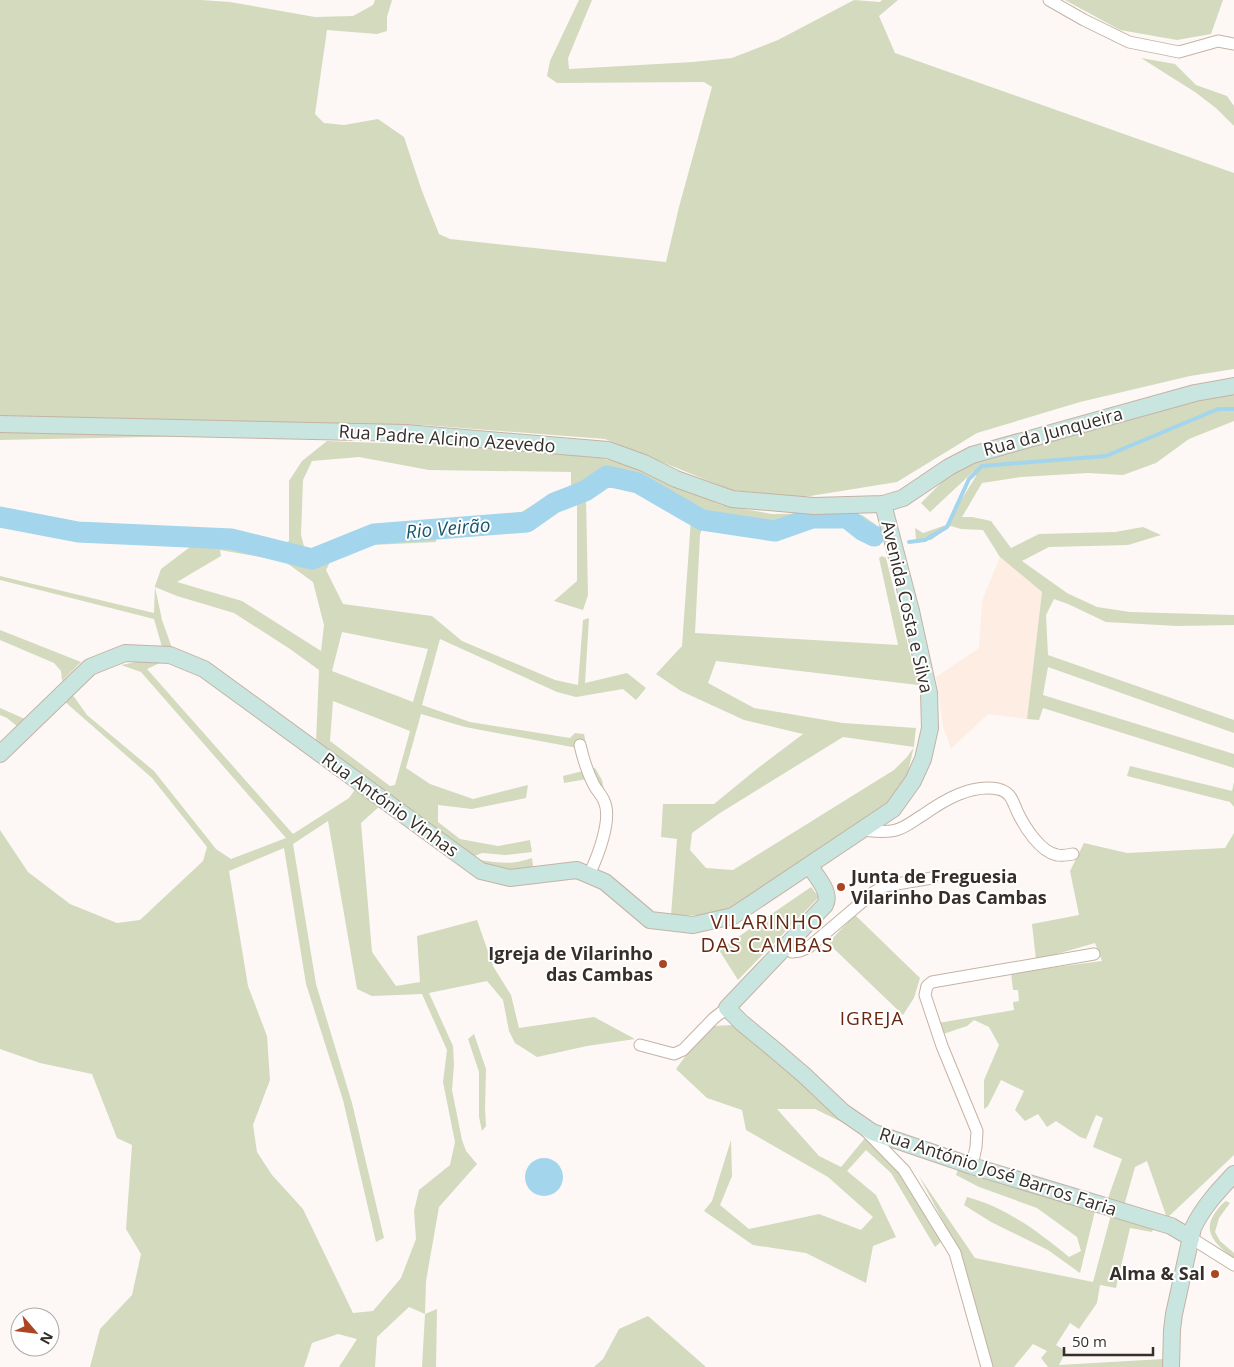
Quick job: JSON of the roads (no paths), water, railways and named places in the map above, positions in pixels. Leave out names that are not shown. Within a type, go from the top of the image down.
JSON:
[{"type":"street","points":[[1049,0],[1129,42],[1179,52],[1218,41],[1234,44]]},
{"type":"street","name":"Rua da Junqueira","points":[[883,504],[903,498],[949,467],[972,455],[1195,394],[1234,386]]},
{"type":"street","name":"Rua Padre Alcino Azevedo","points":[[0,424],[406,433],[608,450],[644,463],[676,479],[732,499],[814,506],[883,504]]},
{"type":"street","name":"Avenida Costa e Silva","points":[[810,866],[893,809],[913,781],[923,759],[930,728],[929,693],[883,504]]},
{"type":"street","name":"Rua António Vinhas","points":[[0,754],[90,666],[125,653],[170,655],[204,669],[481,871],[510,878],[577,870],[605,882],[650,920],[693,925],[733,916],[810,866]]},
{"type":"street","points":[[580,744],[582,755],[594,784],[604,800],[608,816],[598,856],[590,875]]},
{"type":"street","points":[[862,830],[884,832],[895,830],[911,823],[942,802],[958,794],[994,789],[1009,795],[1026,826],[1044,849],[1057,855],[1073,854]]},
{"type":"street","points":[[640,1045],[674,1054],[683,1050],[714,1018],[727,1008],[825,905],[827,900],[826,892],[810,866]]},
{"type":"street","points":[[785,946],[792,952],[800,951],[809,946],[874,892],[886,886],[932,878]]},
{"type":"street","points":[[972,1166],[977,1131],[942,1046],[925,995],[927,986],[932,982],[1094,954]]},
{"type":"street","name":"Rua António José Barros Faria","points":[[727,1008],[742,1024],[804,1075],[843,1112],[872,1132],[972,1166],[1172,1226],[1191,1238]]},
{"type":"street","points":[[858,1123],[904,1170],[955,1253],[987,1367]]},
{"type":"street","points":[[1171,1367],[1173,1322],[1191,1238],[1199,1216],[1234,1174]]},
{"type":"street","points":[[1191,1238],[1234,1265]]},
{"type":"water","points":[[544,1158],[558,1163],[563,1177],[558,1191],[544,1196],[530,1191],[525,1177],[530,1163]]},
{"type":"waterway","points":[[909,542],[925,540],[947,527],[969,479],[982,466],[1106,456],[1218,409],[1234,409]]},
{"type":"waterway","name":"Rio Veirão","points":[[0,517],[78,532],[231,539],[312,559],[374,534],[527,522],[554,503],[585,491],[607,476],[638,483],[702,520],[775,531],[812,518],[847,518],[862,530],[874,536]]},
{"type":"place","name":"Junta de Freguesia Vilarinho Das Cambas","points":[[841,887]]},
{"type":"place","name":"Igreja de Vilarinho das Cambas","points":[[663,964]]},
{"type":"place","name":"Alma & Sal","points":[[1215,1274]]},
{"type":"district","name":"VILARINHO DAS CAMBAS","points":[[767,934]]},
{"type":"district","name":"IGREJA","points":[[872,1018]]}]
